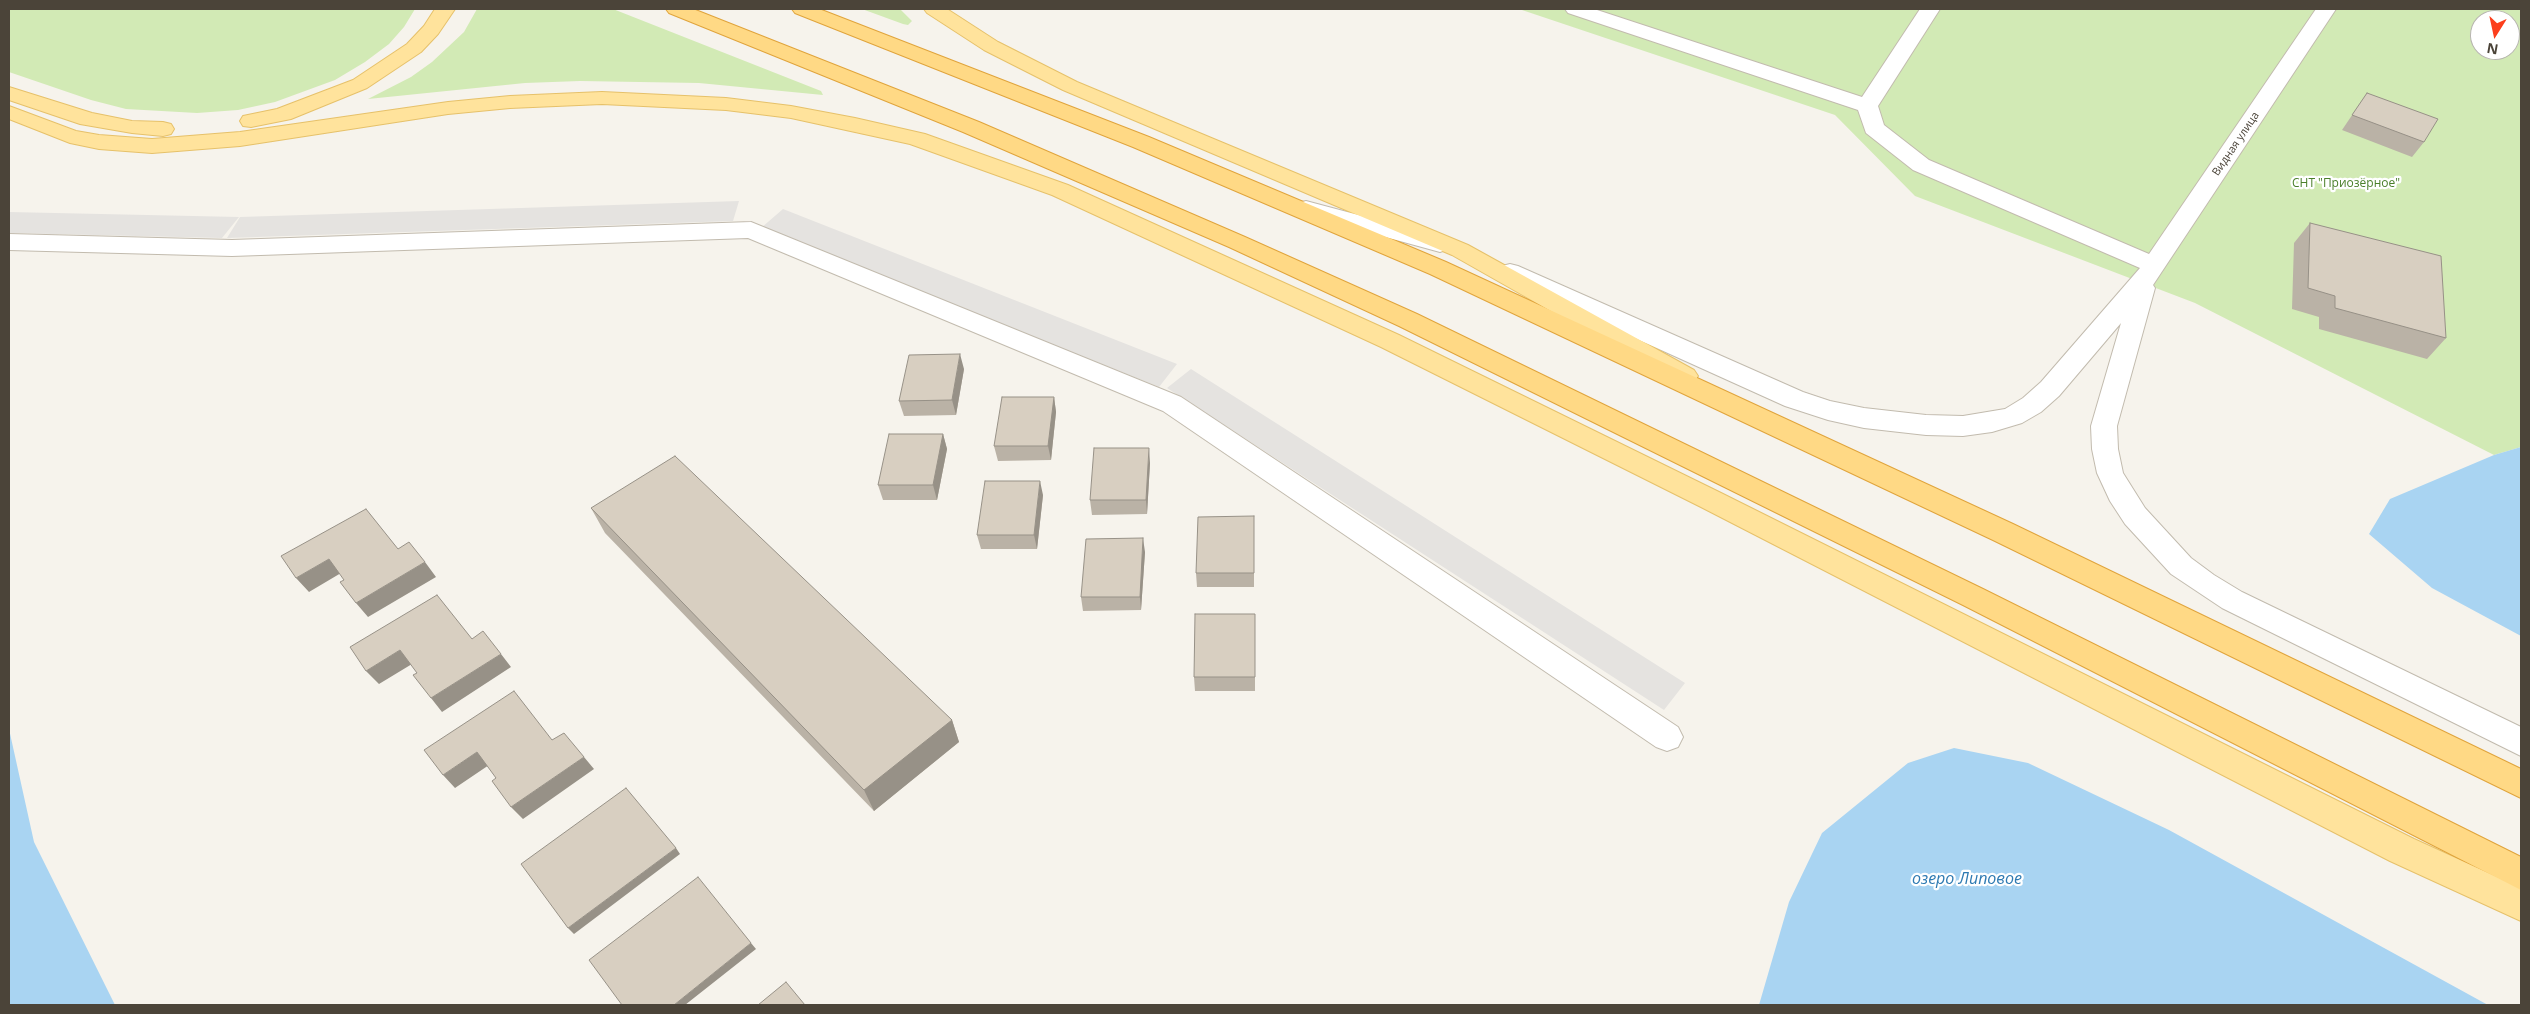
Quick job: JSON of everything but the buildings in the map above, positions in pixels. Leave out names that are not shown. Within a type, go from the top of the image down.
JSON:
[{"type":"highway","points":[[676,9],[971,127],[1228,238],[1408,320],[1920,571],[2521,874]]},
{"type":"highway","points":[[802,9],[1014,91],[1438,268],[2003,532],[2521,784]]},
{"type":"main road","points":[[9,93],[88,119],[132,127],[187,129],[252,121],[283,114],[319,101],[368,79],[414,48],[431,30],[445,9]]},
{"type":"main road","points":[[934,9],[991,46],[1070,86],[1460,250],[1767,422]]},
{"type":"main road","points":[[9,112],[70,136],[99,142],[152,146],[240,139],[448,108],[510,102],[593,98],[642,99],[726,104],[791,112],[855,124],[917,139],[1060,190],[1390,341],[1711,500],[2394,846],[2521,905]]},
{"type":"street","points":[[1575,9],[1867,106]]},
{"type":"street","points":[[1867,106],[1930,9]]},
{"type":"street","name":"Видная улица","points":[[2150,272],[2326,9]]},
{"type":"street","points":[[1867,106],[1874,128],[1921,166],[2150,272]]},
{"type":"street","points":[[1288,204],[1460,250],[1794,399],[1864,418],[1926,425],[1963,426],[1992,422],[2013,416],[2032,405],[2050,389],[2150,272]]},
{"type":"street","points":[[9,242],[232,248],[751,230],[1172,404],[1667,737]]},
{"type":"street","points":[[2150,272],[2104,426],[2105,449],[2110,473],[2120,494],[2135,516],[2181,566],[2204,584],[2232,600],[2521,742]]},
{"type":"green space","points":[[9,9],[415,9],[404,27],[389,44],[365,62],[335,80],[275,102],[238,110],[197,113],[126,109],[91,100],[9,72]]},
{"type":"green space","points":[[477,9],[613,9],[821,91],[823,95],[699,83],[580,81],[525,83],[368,99],[411,77],[432,62],[464,32]]},
{"type":"green space","points":[[862,9],[900,9],[912,21],[908,25],[903,24]]},
{"type":"green space","name":"СНТ \"Приозёрное\"","points":[[1519,9],[2521,9],[2521,447],[2494,455],[2195,303],[1915,196],[1835,115]]},
{"type":"shaded area","points":[[739,201],[733,221],[227,238],[240,217]]},
{"type":"shaded area","points":[[783,209],[1177,364],[1159,387],[761,228]]},
{"type":"shaded area","points":[[9,212],[239,217],[222,238],[9,233]]},
{"type":"shaded area","points":[[1191,369],[1685,683],[1664,710],[1167,388]]},
{"type":"water","points":[[2521,447],[2521,636],[2432,588],[2369,534],[2390,499],[2494,455]]},
{"type":"water","points":[[9,729],[34,842],[115,1005],[9,1005]]},
{"type":"water","name":"озеро Липовое","points":[[1954,748],[2028,763],[2169,830],[2488,1005],[1759,1005],[1789,902],[1822,833],[1908,763]]}]
